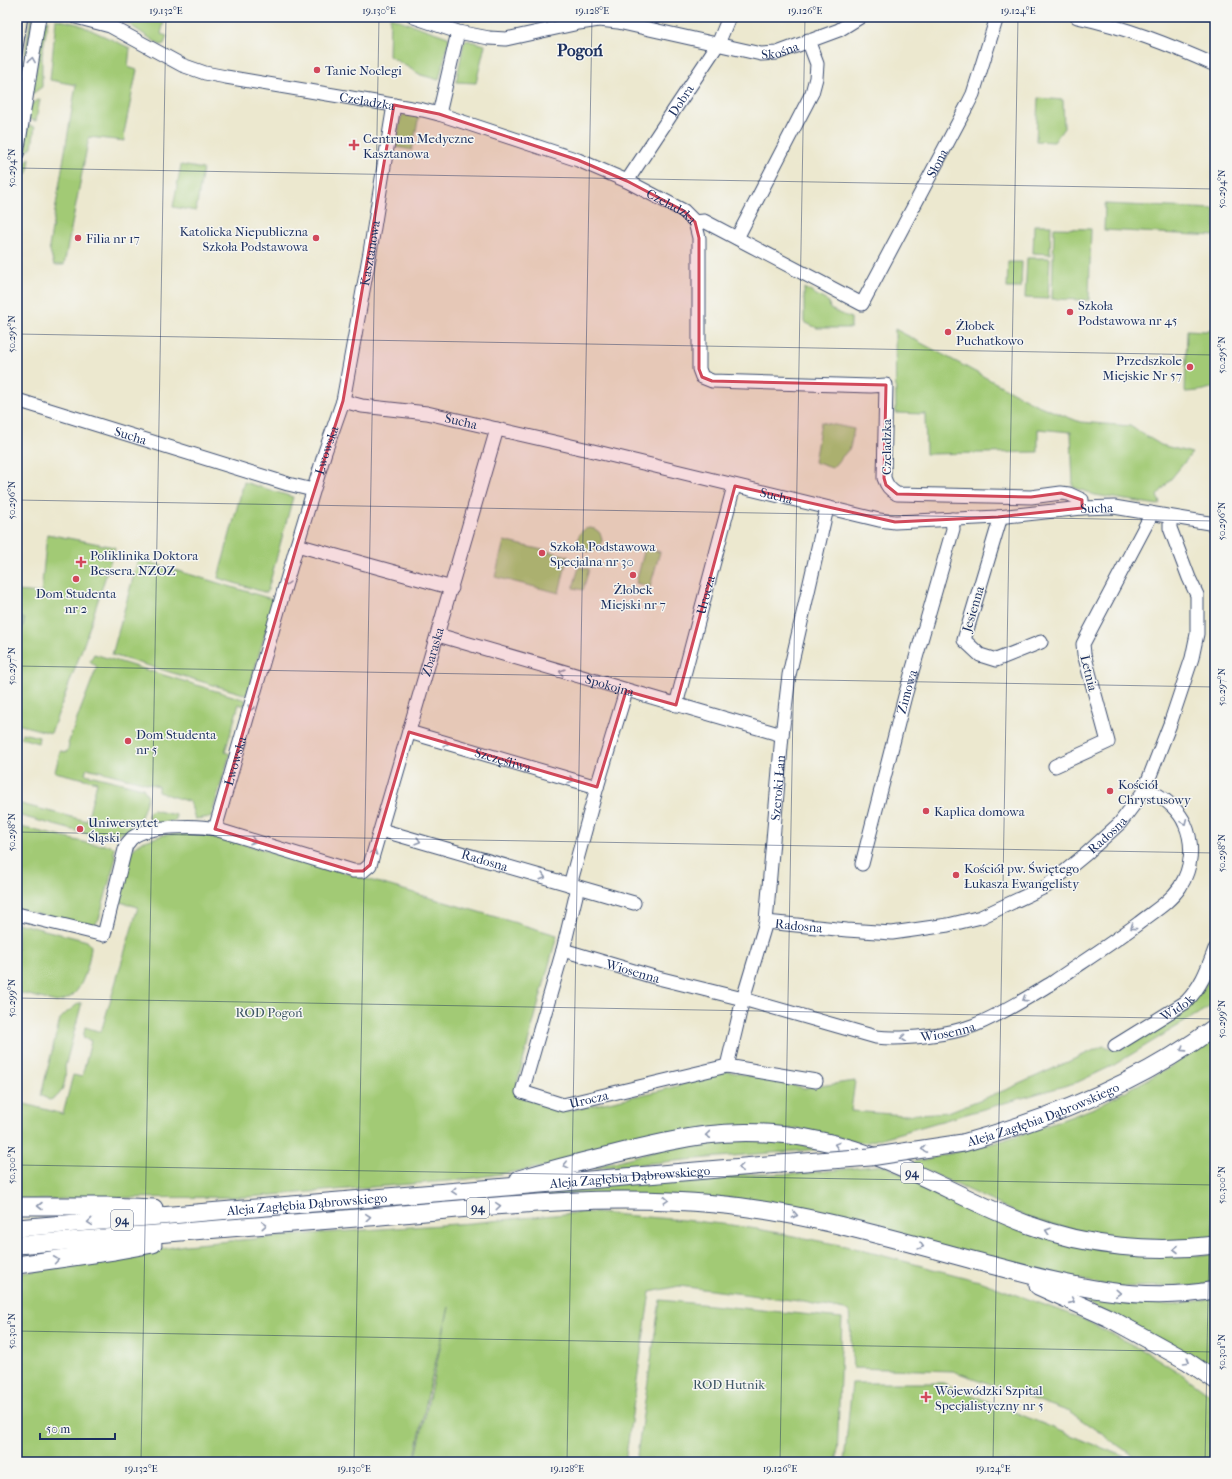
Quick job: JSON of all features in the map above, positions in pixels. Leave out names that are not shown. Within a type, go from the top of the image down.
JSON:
[{"type":"main road","name":"Aleja Zagłębia Dąbrowskiego","points":[[17,1228],[870,1157],[963,1143],[1045,1118],[1099,1095],[1159,1064],[1215,1027]]},
{"type":"main road","name":"94","points":[[492,1188],[552,1169],[653,1145],[707,1135],[770,1134],[797,1136],[822,1141],[876,1156],[1028,1225],[1059,1235],[1122,1246],[1176,1249],[1215,1245]]},
{"type":"main road","name":"Aleja Zagłębia Dąbrowskiego","points":[[17,1245],[566,1201],[627,1199],[744,1206],[794,1215],[1067,1285],[1112,1292],[1158,1295],[1215,1290]]},
{"type":"main road","points":[[17,1206],[107,1206],[226,1210]]},
{"type":"main road","points":[[17,1265],[114,1251],[225,1228]]},
{"type":"main road","name":"94","points":[[984,1263],[1109,1318],[1187,1361],[1215,1380]]},
{"type":"street","points":[[17,154],[39,17]]},
{"type":"street","name":"Czeladzka","points":[[76,17],[110,26],[182,65],[205,73],[226,78],[394,105],[439,114],[578,160],[627,181],[684,211],[695,222],[699,238],[699,369],[702,377],[712,381],[871,386],[886,385],[884,478],[886,485],[896,494],[1031,497],[1061,493],[1069,494],[1082,500],[1082,508]]},
{"type":"street","name":"Skośna","points":[[414,17],[458,32],[489,38],[506,39],[579,23],[599,20],[618,22],[761,54],[778,53],[808,40],[839,30],[860,17]]},
{"type":"street","name":"Dobra","points":[[627,181],[718,44],[729,17]]},
{"type":"street","name":"Słona","points":[[737,238],[862,304],[973,94],[997,17]]},
{"type":"street","points":[[1077,17],[1097,21],[1150,37],[1215,65]]},
{"type":"street","points":[[439,114],[458,32]]},
{"type":"street","points":[[695,222],[704,221],[737,238],[812,92],[816,78],[817,64],[808,40]]},
{"type":"street","name":"Kasztanowa","points":[[343,401],[368,263],[394,105]]},
{"type":"street","name":"Sucha","points":[[17,400],[288,484],[313,490]]},
{"type":"street","name":"Sucha","points":[[343,401],[362,406],[427,413],[879,520],[895,522],[998,517],[1082,508],[1114,507],[1215,524]]},
{"type":"street","name":"Lwowska","points":[[215,829],[313,490],[343,401]]},
{"type":"street","name":"Zbaraska","points":[[215,829],[353,871],[363,871],[370,865],[452,588],[497,429]]},
{"type":"street","name":"Urocza","points":[[676,705],[734,486]]},
{"type":"street","name":"Szeroki Łan","points":[[727,1066],[743,999],[766,922],[782,735],[789,675],[827,508]]},
{"type":"street","name":"Letnia","points":[[1055,766],[1108,742],[1084,654],[1083,644],[1150,519],[1151,514]]},
{"type":"street","name":"Jesienna","points":[[998,517],[999,523],[964,640],[980,655],[996,660],[1041,642]]},
{"type":"street","name":"Radosna","points":[[766,922],[892,933],[948,925],[981,916],[1047,886],[1086,854],[1120,823],[1144,791],[1170,724],[1192,658],[1197,634],[1197,595],[1170,528],[1170,517]]},
{"type":"street","name":"Zimowa","points":[[862,864],[952,529],[952,519]]},
{"type":"street","points":[[297,545],[452,588]]},
{"type":"street","name":"Spokojna","points":[[438,635],[626,691],[782,735]]},
{"type":"street","name":"Urocza","points":[[626,691],[597,787],[574,886],[563,950],[522,1092],[563,1105],[727,1066],[816,1081]]},
{"type":"street","name":"Szczęśliwa","points":[[409,732],[597,787]]},
{"type":"street","name":"Wiosenna","points":[[563,950],[654,977],[743,999],[876,1037],[891,1039],[958,1030],[974,1025],[1011,1009],[1106,947],[1170,900],[1180,886],[1190,861],[1191,849],[1189,833],[1182,816],[1155,793],[1144,791]]},
{"type":"street","points":[[17,914],[104,935],[126,845],[133,837],[143,832],[162,828],[202,826],[215,829]]},
{"type":"street","name":"Radosna","points":[[381,830],[634,903]]},
{"type":"street","name":"Widok","points":[[1116,1046],[1186,1002],[1195,993],[1204,979],[1215,949]]},
{"type":"highlighted area","points":[[394,105],[439,114],[578,160],[627,181],[684,211],[695,222],[699,238],[699,369],[702,377],[712,381],[886,385],[884,478],[886,485],[897,494],[1031,497],[1061,493],[1082,500],[1082,508],[998,517],[895,522],[735,486],[676,705],[626,691],[597,787],[409,732],[370,865],[363,871],[353,871],[215,829],[297,545],[343,401]]},
{"type":"green space","points":[[31,17],[33,17],[17,117],[17,106]]},
{"type":"green space","points":[[118,17],[165,17],[161,34],[167,36],[164,44],[160,45]]},
{"type":"green space","points":[[390,17],[448,37],[449,39],[439,80],[421,75],[389,56]]},
{"type":"green space","points":[[56,19],[78,24],[130,48],[128,67],[137,70],[124,133],[125,141],[89,137],[64,265],[54,265],[49,247],[76,85],[50,80]]},
{"type":"green space","points":[[48,20],[42,55],[42,87],[32,94],[44,22]]},
{"type":"green space","points":[[466,40],[485,45],[476,83],[456,82],[464,42]]},
{"type":"green space","points":[[1038,98],[1063,100],[1064,128],[1054,142],[1036,141]]},
{"type":"green space","points":[[40,99],[36,121],[28,119],[30,105]]},
{"type":"green space","points":[[405,114],[419,116],[412,150],[396,147],[401,117]]},
{"type":"green space","points":[[27,125],[35,127],[32,147],[22,155]]},
{"type":"green space","points":[[30,158],[28,173],[18,179],[21,165]]},
{"type":"green space","points":[[181,165],[203,169],[196,211],[173,207]]},
{"type":"green space","points":[[1105,204],[1215,209],[1215,236],[1104,230]]},
{"type":"green space","points":[[1034,225],[1051,225],[1050,254],[1033,253]]},
{"type":"green space","points":[[1054,228],[1091,229],[1089,300],[1052,299]]},
{"type":"green space","points":[[1027,258],[1050,258],[1048,299],[1025,298]]},
{"type":"green space","points":[[1008,262],[1022,262],[1021,288],[1007,288]]},
{"type":"green space","points":[[804,288],[829,302],[830,309],[851,318],[851,328],[817,328],[804,322]]},
{"type":"green space","points":[[1215,328],[1215,387],[1199,391],[1185,392],[1187,330],[1205,331]]},
{"type":"green space","points":[[895,329],[1035,404],[1080,422],[1130,426],[1161,445],[1192,453],[1157,496],[1160,503],[1158,505],[1095,495],[1073,487],[1071,432],[1038,429],[1038,452],[926,454],[925,414],[896,413]]},
{"type":"green space","points":[[821,422],[854,429],[850,448],[832,468],[814,462]]},
{"type":"green space","points":[[244,482],[293,497],[267,593],[218,578]]},
{"type":"green space","points":[[590,528],[598,532],[602,540],[598,548],[590,552],[582,548],[578,540],[582,532]]},
{"type":"green space","points":[[47,534],[115,547],[85,641],[51,733],[17,724],[17,591],[41,593]]},
{"type":"green space","points":[[504,541],[568,556],[559,593],[495,577]]},
{"type":"green space","points":[[645,548],[660,552],[650,587],[636,583]]},
{"type":"green space","points":[[138,559],[275,600],[247,695],[112,655]]},
{"type":"green space","points":[[579,567],[589,569],[583,590],[573,588]]},
{"type":"green space","points":[[17,615],[25,619],[17,648]]},
{"type":"green space","points":[[94,654],[246,700],[244,706],[239,704],[225,752],[230,754],[211,817],[195,819],[190,802],[158,792],[158,786],[87,768],[85,774],[143,788],[148,796],[141,817],[134,830],[110,836],[88,834],[17,815],[17,803],[87,821],[97,782],[55,772],[60,751],[67,752],[71,734],[97,667],[90,661]]},
{"type":"green space","points":[[22,733],[39,737],[38,743],[21,738]]},
{"type":"green space","points":[[153,810],[176,815],[176,819],[175,821],[153,824],[150,822],[148,816],[150,811]]},
{"type":"green space","points":[[17,826],[91,844],[108,845],[114,847],[116,857],[99,919],[95,926],[92,927],[17,909]]},
{"type":"green space","name":"ROD Pogoń","points":[[187,833],[230,840],[557,935],[514,1095],[568,1111],[663,1090],[727,1071],[805,1088],[855,1081],[851,1111],[904,1115],[948,1112],[1008,1089],[1103,1046],[1119,1050],[1185,1012],[1205,986],[1215,961],[1215,1002],[1114,1065],[1078,1082],[865,1143],[796,1128],[461,1180],[248,1197],[89,1198],[17,1201],[17,1170],[19,1167],[17,1151],[17,1113],[21,1103],[63,1114],[73,1075],[82,1077],[91,1041],[83,1038],[85,1027],[101,1032],[138,907],[120,902],[132,850],[142,842],[163,835]]},
{"type":"green space","points":[[17,923],[87,941],[91,946],[84,977],[78,989],[69,998],[56,1002],[17,992]]},
{"type":"green space","points":[[79,1003],[81,1003],[81,1006],[65,1067],[65,1082],[58,1096],[49,1100],[41,1095],[60,1019]]},
{"type":"green space","points":[[1215,1038],[1215,1240],[1132,1241],[1061,1229],[1017,1213],[910,1163],[994,1143],[1035,1130],[1094,1108],[1165,1070]]},
{"type":"green space","points":[[695,1140],[779,1141],[822,1149],[592,1168]]},
{"type":"green space","points":[[884,1165],[951,1199],[1181,1256],[1215,1254],[1215,1282],[1197,1286],[1113,1287],[731,1198],[179,1226],[183,1219],[744,1174],[798,1174]]},
{"type":"green space","points":[[585,1212],[731,1225],[850,1247],[979,1281],[1083,1319],[1150,1354],[1215,1398],[1215,1462],[1142,1462],[1070,1412],[953,1371],[853,1368],[849,1311],[799,1301],[679,1286],[650,1292],[625,1462],[415,1462],[449,1307],[429,1389],[414,1462],[17,1462],[17,1274],[185,1245],[321,1233],[471,1223]]},
{"type":"green space","points":[[1215,1298],[1215,1375],[1084,1300],[1175,1305]]},
{"type":"green space","name":"ROD Hutnik","points":[[660,1300],[842,1318],[837,1462],[636,1462]]},
{"type":"green space","name":"Wojewódzki Szpital Specjalistyczny nr 5","points":[[852,1383],[943,1383],[1137,1462],[844,1462]]},
{"type":"tram line","points":[[17,86],[28,17]]},
{"type":"place","name":"Tanie Noclegi","points":[[317,70]]},
{"type":"place","name":"Centrum Medyczne Kasztanowa","points":[[354,145]]},
{"type":"place","name":"Filia nr 17","points":[[78,238]]},
{"type":"place","name":"Katolicka Niepubliczna Szkoła Podstawowa","points":[[316,238]]},
{"type":"place","name":"Szkoła Podstawowa nr 45","points":[[1070,312]]},
{"type":"place","name":"Żłobek Puchatkowo","points":[[948,332]]},
{"type":"place","name":"Przedszkole Miejskie Nr 57","points":[[1190,367]]},
{"type":"place","name":"Szkoła Podstawowa Specjalna nr 30","points":[[542,553]]},
{"type":"place","name":"Poliklinika Doktora Bessera. NZOZ","points":[[81,562]]},
{"type":"place","name":"Żłobek Miejski nr 7","points":[[633,575]]},
{"type":"place","name":"Dom Studenta nr 2","points":[[76,579]]},
{"type":"place","name":"Dom Studenta nr 5","points":[[128,741]]},
{"type":"place","name":"Kościół Chrystusowy","points":[[1110,791]]},
{"type":"place","name":"Kaplica domowa","points":[[926,811]]},
{"type":"place","name":"Uniwersytet Śląski","points":[[80,829]]},
{"type":"place","name":"Kościół pw. Świętego Łukasza Ewangelisty","points":[[956,875]]},
{"type":"place","name":"Wojewódzki Szpital Specjalistyczny nr 5","points":[[926,1397]]},
{"type":"district","name":"Pogoń","points":[[580,50]]}]
